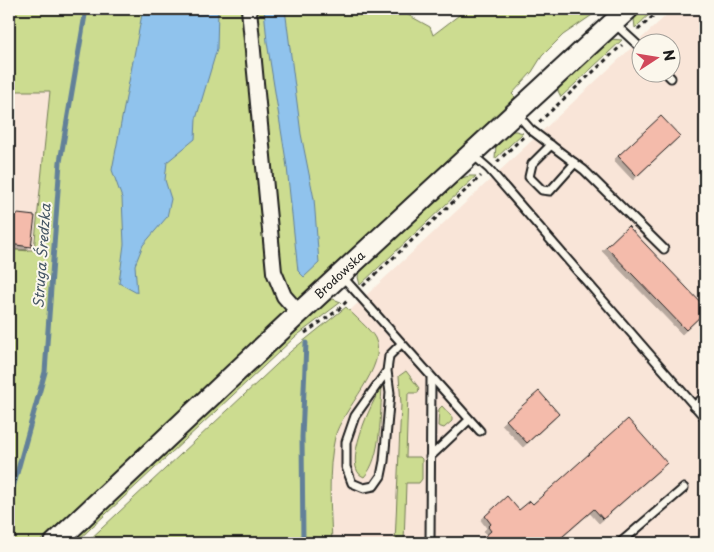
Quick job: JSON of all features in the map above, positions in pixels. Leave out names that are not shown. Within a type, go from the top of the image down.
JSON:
[{"type":"street","points":[[248,9],[274,272],[284,296],[302,320]]},
{"type":"street","name":"Brodowska","points":[[55,543],[302,320],[336,279],[620,15]]},
{"type":"lane","points":[[620,15],[630,38]]},
{"type":"lane","points":[[516,112],[531,130],[575,163],[664,249]]},
{"type":"lane","points":[[551,145],[532,164],[529,177],[542,190],[550,191],[575,163]]},
{"type":"lane","points":[[472,154],[489,169],[705,418]]},
{"type":"lane","points":[[336,279],[356,293],[480,431]]},
{"type":"lane","points":[[388,371],[356,416],[346,442],[346,468],[352,483],[364,488],[374,486],[381,476],[390,393],[389,356],[401,344]]},
{"type":"lane","points":[[430,543],[431,378]]},
{"type":"lane","points":[[694,406],[705,396]]},
{"type":"lane","points":[[430,457],[469,420]]},
{"type":"lane","points":[[620,543],[684,488]]},
{"type":"path","points":[[302,320],[338,310],[661,9]]},
{"type":"shaded area","points":[[673,9],[705,9],[705,540],[701,543],[332,543],[328,331],[632,47],[632,82],[682,82],[682,32],[648,32]]},
{"type":"shaded area","points":[[9,91],[50,91],[34,250],[9,250]]},
{"type":"green space","points":[[9,9],[243,9],[268,274],[277,297],[288,311],[38,543],[9,543],[9,250],[34,250],[50,91],[9,91]]},
{"type":"green space","points":[[253,9],[400,9],[430,27],[433,35],[467,9],[601,9],[563,35],[542,56],[532,72],[512,94],[515,97],[298,299],[291,295],[284,284],[275,226]]},
{"type":"green space","points":[[638,9],[655,9],[635,28],[634,19]]},
{"type":"green space","points":[[610,39],[622,40],[561,97],[558,91],[560,83]]},
{"type":"green space","points":[[509,131],[523,133],[495,159],[496,144]]},
{"type":"green space","points":[[476,176],[360,285],[358,277],[363,267],[458,179]]},
{"type":"green space","points":[[333,299],[341,302],[295,337],[75,543],[68,543],[325,302]]},
{"type":"green space","points":[[346,307],[373,335],[378,349],[376,361],[370,375],[339,426],[335,437],[330,477],[332,543],[86,543],[291,351]]},
{"type":"green space","points":[[406,371],[419,388],[418,393],[408,393],[406,457],[420,457],[422,459],[422,479],[419,483],[406,483],[404,543],[395,543],[401,404],[399,376]]},
{"type":"green space","points":[[382,387],[377,447],[370,469],[364,477],[357,471],[355,461],[357,448],[366,419]]},
{"type":"green space","points":[[442,406],[452,417],[452,421],[444,428],[438,426],[439,409]]},
{"type":"water","points":[[143,9],[218,9],[217,49],[196,119],[195,139],[167,162],[165,180],[171,199],[167,217],[143,245],[135,265],[137,293],[119,283],[124,244],[122,198],[112,170]]},
{"type":"water","points":[[264,9],[285,9],[301,134],[314,199],[319,263],[304,277],[298,271],[287,167],[267,42]]},
{"type":"building","points":[[661,116],[680,136],[637,176],[618,156]]},
{"type":"building","points":[[9,213],[35,216],[31,247],[9,244]]},
{"type":"building","points":[[628,226],[705,307],[705,312],[686,330],[606,247]]},
{"type":"building","points":[[539,391],[559,414],[527,443],[506,420]]},
{"type":"building","points":[[628,419],[667,463],[603,519],[594,509],[555,543],[477,543],[491,531],[488,527],[491,524],[485,516],[507,496],[519,510],[530,501],[533,504]]},
{"type":"waterway","name":"Struga Średzka","points":[[9,502],[45,372],[60,162],[86,9]]},
{"type":"waterway","points":[[303,543],[302,437],[306,343]]}]
